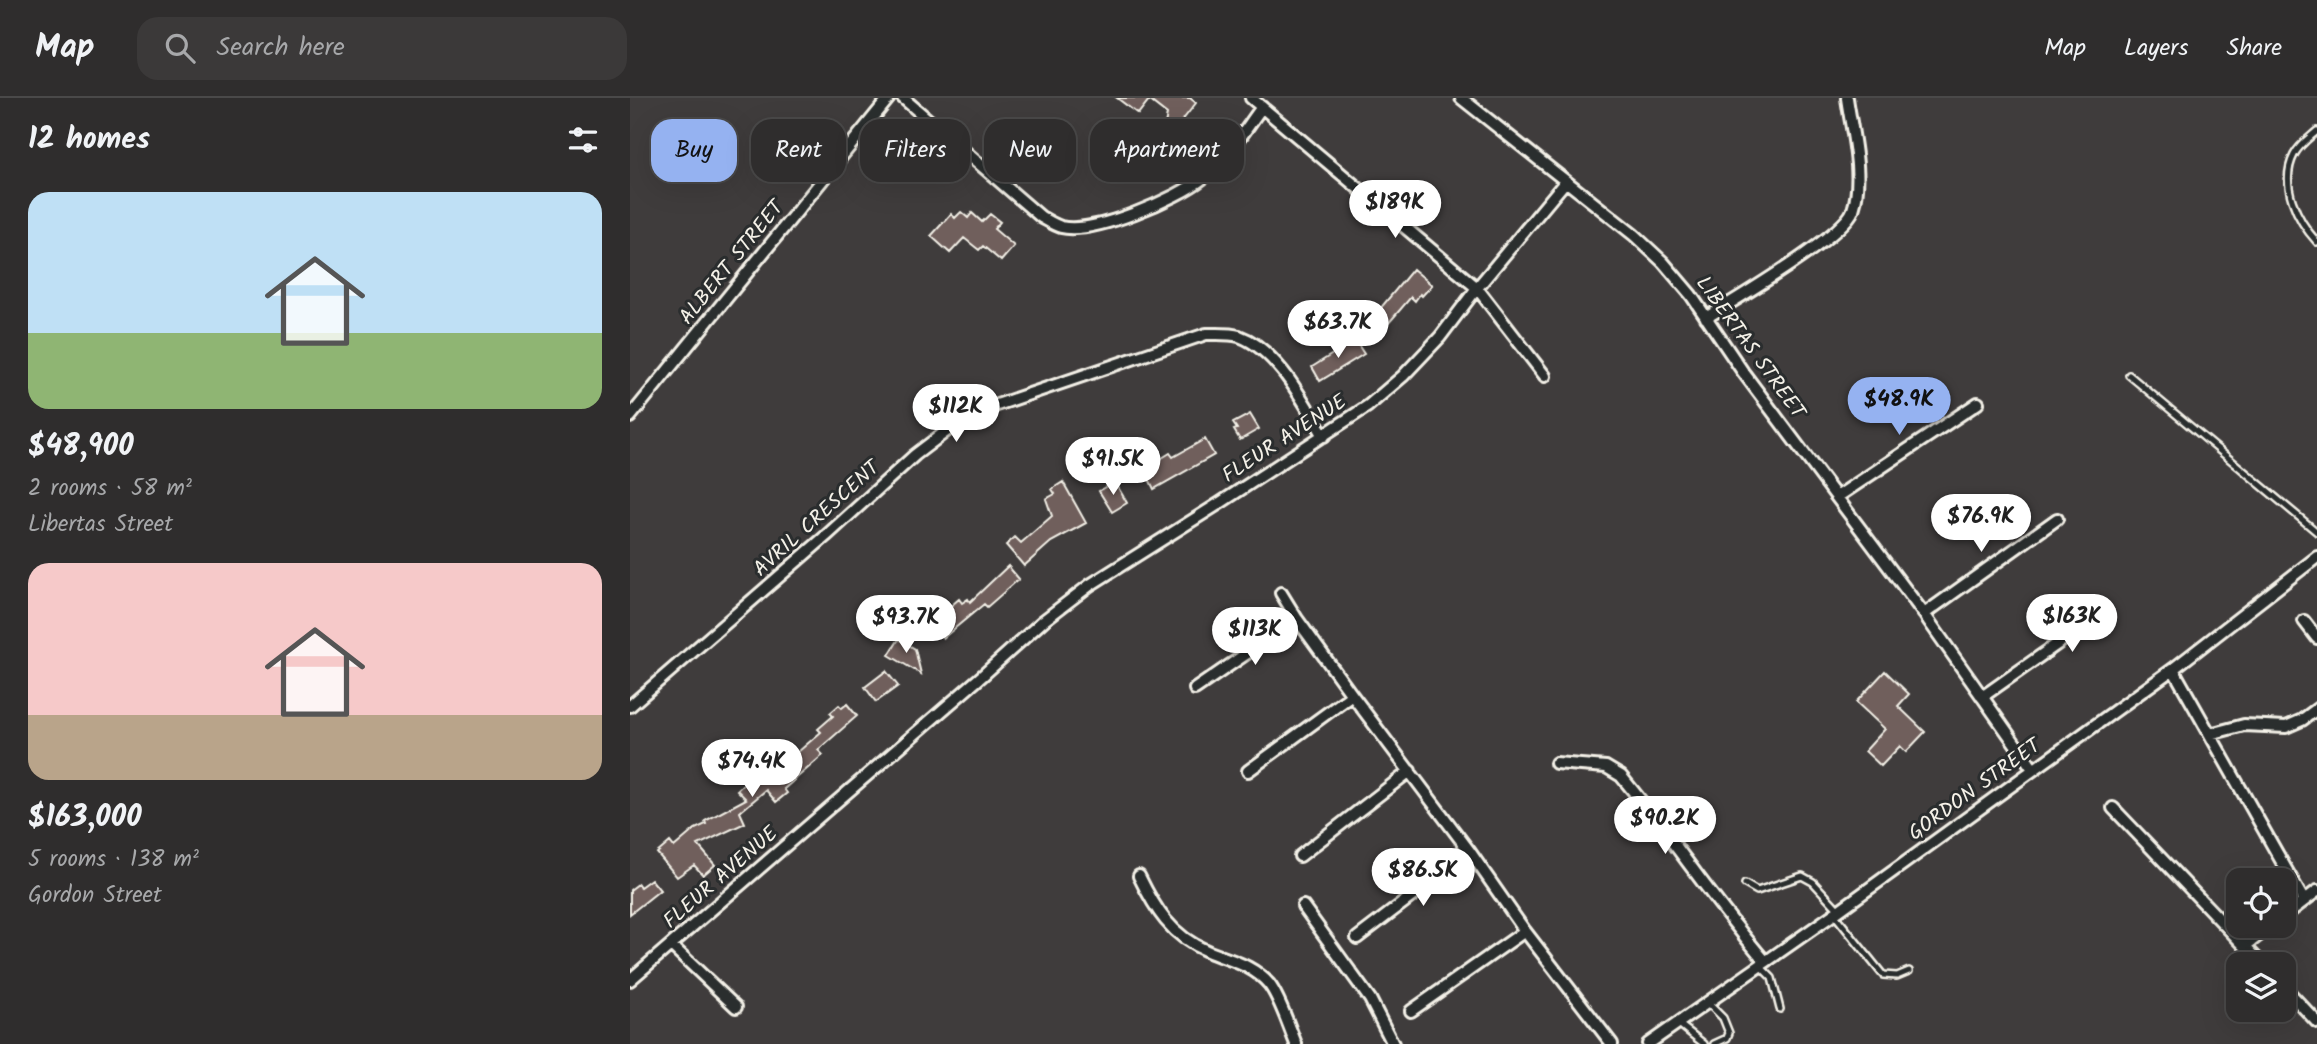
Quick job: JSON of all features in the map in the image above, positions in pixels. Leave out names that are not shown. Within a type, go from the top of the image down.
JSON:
[{"type":"street","name":"ALBERT STREET","points":[[630,417],[889,98]]},
{"type":"street","points":[[903,98],[1041,217],[1061,227],[1080,228],[1167,201],[1204,178],[1228,153],[1262,107]]},
{"type":"street","points":[[1251,98],[1477,288],[1545,376]]},
{"type":"street","name":"LIBERTAS STREET","points":[[1461,98],[1634,235],[1663,262],[1924,614],[2034,769]]},
{"type":"street","points":[[1706,318],[1824,242],[1844,225],[1853,212],[1856,160],[1847,98]]},
{"type":"street","name":"FLEUR AVENUE","points":[[630,980],[1043,621],[1090,585],[1368,406],[1403,376],[1440,337],[1565,182]]},
{"type":"street","name":"AVRIL CRESCENT","points":[[630,706],[915,455],[965,417],[1206,334],[1231,334],[1242,337],[1255,346],[1280,369],[1297,391],[1324,436]]},
{"type":"street","points":[[1837,497],[1978,403]]},
{"type":"street","points":[[1924,614],[2057,519]]},
{"type":"street","name":"GORDON STREET","points":[[1648,1044],[1837,912],[2034,769],[2173,668],[2317,558]]},
{"type":"street","points":[[1281,593],[1297,619],[1470,852],[1525,931],[1612,1044]]},
{"type":"street","points":[[1982,697],[2097,616]]},
{"type":"street","points":[[1195,690],[1297,619]]},
{"type":"street","points":[[2304,621],[2317,638]]},
{"type":"street","points":[[2173,668],[2304,901]]},
{"type":"street","points":[[1248,771],[1352,695]]},
{"type":"street","points":[[2210,734],[2244,725],[2287,727],[2317,709]]},
{"type":"street","points":[[1556,762],[1606,767],[1621,776],[1688,860],[1762,963]]},
{"type":"street","points":[[1300,856],[1410,771]]},
{"type":"street","points":[[2113,808],[2251,952]]},
{"type":"street","points":[[1357,938],[1470,852]]},
{"type":"street","points":[[1139,876],[1157,912],[1178,933],[1206,951],[1250,967],[1270,985],[1296,1044]]},
{"type":"street","points":[[2296,907],[2317,891]]},
{"type":"street","points":[[1303,906],[1370,999],[1393,1044]]},
{"type":"street","points":[[1411,1011],[1525,931]]},
{"type":"street","points":[[2245,946],[2255,938]]},
{"type":"street","points":[[671,945],[736,1007]]},
{"type":"street","points":[[2296,999],[2317,1021]]},
{"type":"lane","points":[[2317,131],[2299,146],[2292,157],[2289,176],[2291,197],[2297,216],[2317,242]]},
{"type":"lane","points":[[2129,375],[2317,532]]},
{"type":"lane","points":[[1745,884],[1757,891],[1802,876],[1813,881],[1883,975],[1897,976],[1909,971]]},
{"type":"lane","points":[[1762,963],[1772,978],[1780,1009]]},
{"type":"lane","points":[[1706,1001],[1723,1018],[1728,1028],[1727,1038],[1714,1044]]},
{"type":"lane","points":[[1679,1024],[1704,1044]]},
{"type":"building","points":[[1117,98],[1190,98],[1196,103],[1183,119],[1166,119],[1167,114],[1149,100],[1138,114]]},
{"type":"building","points":[[961,212],[968,218],[972,213],[982,222],[990,214],[1000,222],[994,229],[1014,246],[1001,261],[983,246],[979,250],[964,238],[950,253],[931,236],[951,214],[955,218]]},
{"type":"building","points":[[1413,269],[1432,285],[1415,301],[1411,297],[1381,332],[1369,322]]},
{"type":"building","points":[[1355,340],[1364,354],[1320,381],[1312,367]]},
{"type":"building","points":[[1250,414],[1259,429],[1240,440],[1233,423]]},
{"type":"building","points":[[1205,439],[1214,455],[1154,489],[1144,469],[1170,453],[1173,457]]},
{"type":"building","points":[[1063,482],[1086,523],[1051,542],[1024,566],[1006,545],[1015,537],[1021,543],[1052,516],[1046,499],[1055,494],[1052,489]]},
{"type":"building","points":[[1115,482],[1127,503],[1112,512],[1099,491]]},
{"type":"building","points":[[1008,566],[1019,579],[987,607],[984,604],[943,638],[932,624],[959,599],[962,603],[968,599],[970,602]]},
{"type":"building","points":[[899,639],[915,649],[921,674],[889,655]]},
{"type":"building","points":[[886,671],[898,686],[876,702],[865,687]]},
{"type":"building","points":[[1885,671],[1909,694],[1898,706],[1925,732],[1906,752],[1900,746],[1881,766],[1865,751],[1885,729],[1856,702]]},
{"type":"building","points":[[847,704],[857,716],[818,750],[823,755],[784,789],[787,793],[776,802],[766,790],[740,812],[745,823],[698,845],[715,865],[703,875],[694,865],[677,877],[657,853],[670,842],[674,847],[695,829],[706,824],[705,821],[746,799],[737,790],[760,769],[768,778],[821,732],[818,729],[833,716],[830,713],[839,705],[842,708]]},
{"type":"building","points":[[651,879],[660,890],[630,914],[630,890]]}]
